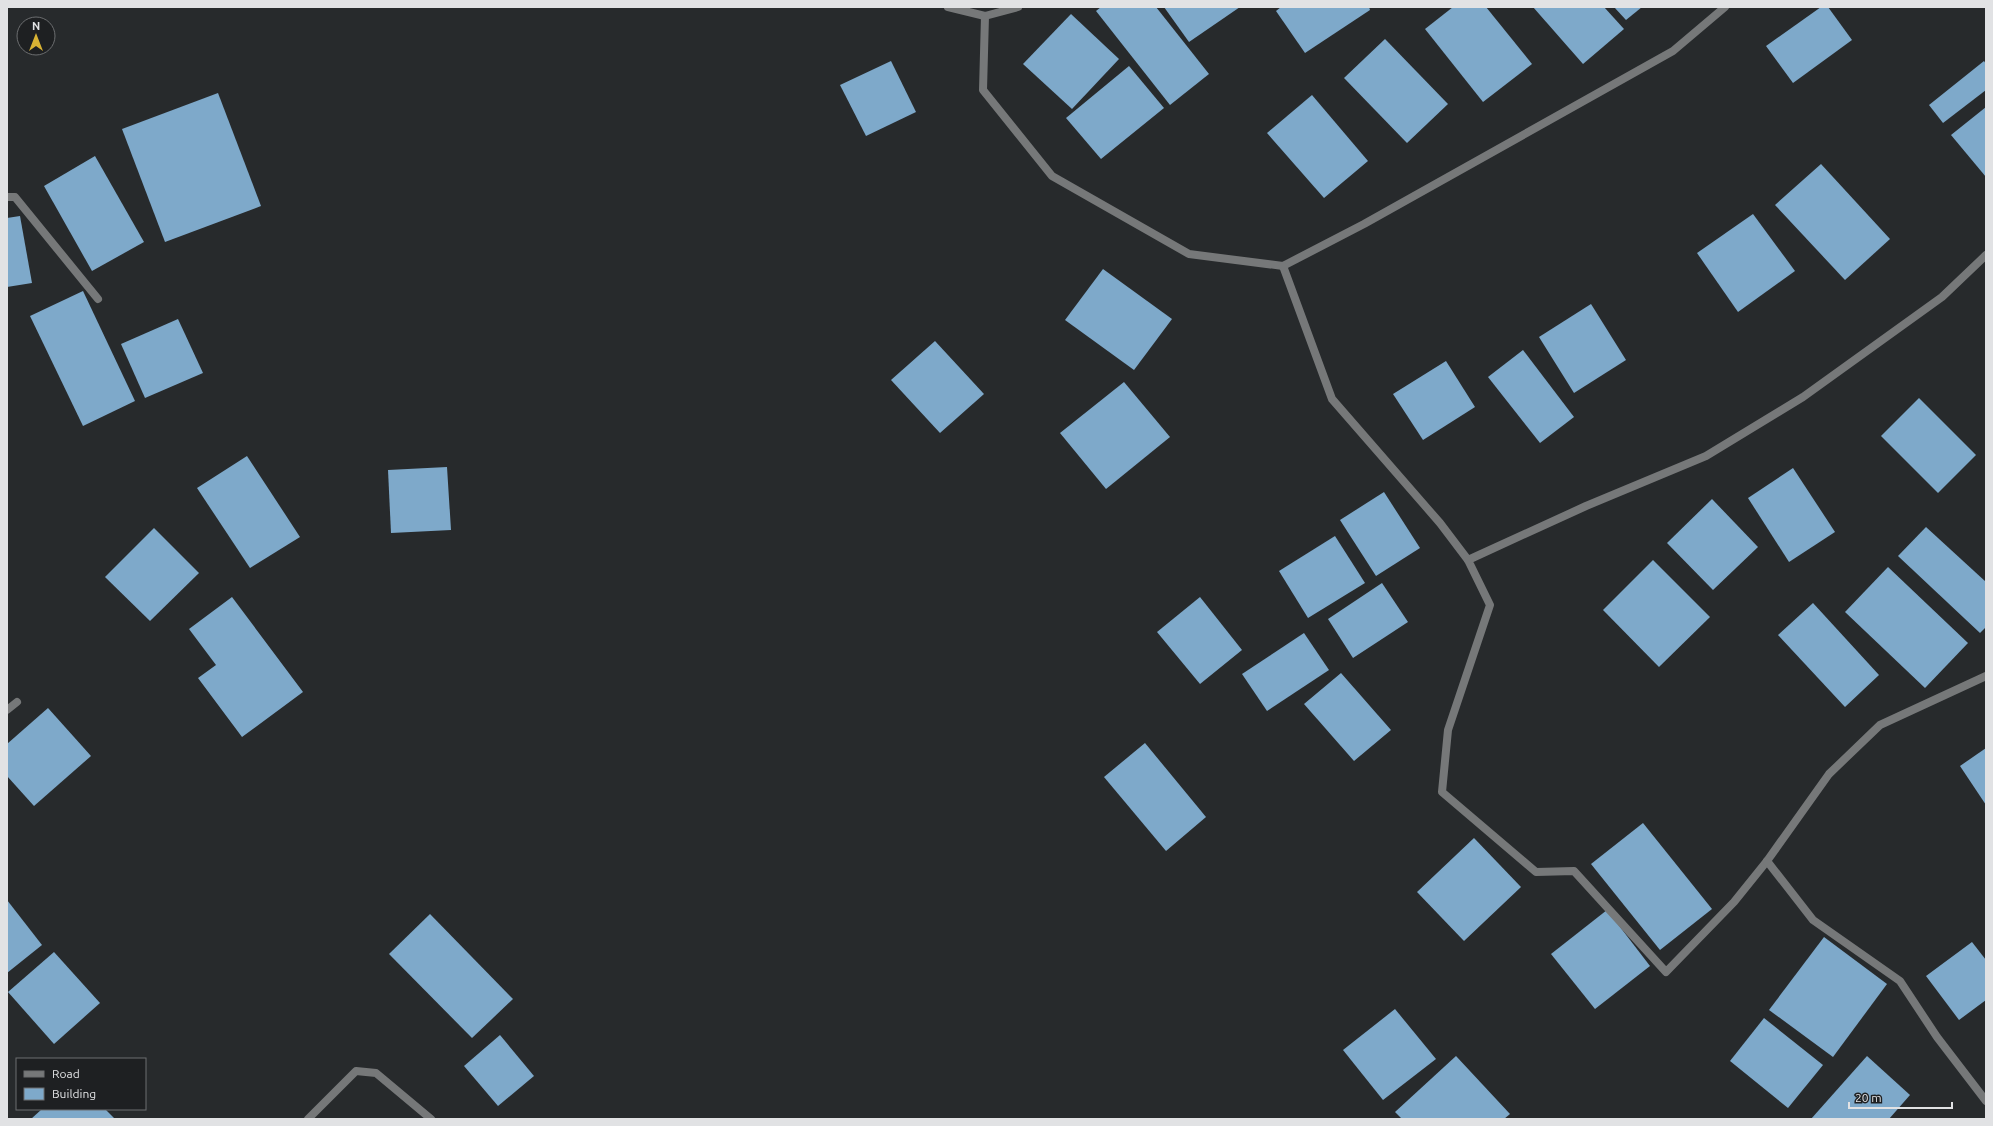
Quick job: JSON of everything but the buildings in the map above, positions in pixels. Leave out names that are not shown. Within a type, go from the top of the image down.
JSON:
[{"type":"street","points":[[948,7],[985,16],[1018,7]]},
{"type":"street","points":[[985,16],[983,90],[1052,176],[1188,254],[1283,266],[1378,216],[1673,50],[1725,7]]},
{"type":"street","points":[[7,196],[15,197],[98,299]]},
{"type":"street","points":[[1468,560],[1586,506],[1706,456],[1803,397],[1942,298],[1986,255]]},
{"type":"street","points":[[1283,266],[1332,399],[1440,523],[1468,560],[1490,605],[1448,730],[1442,792],[1536,872],[1574,871],[1666,972],[1734,902],[1767,861],[1829,774],[1880,725],[1986,676]]},
{"type":"street","points":[[7,710],[17,702]]},
{"type":"street","points":[[1767,861],[1813,920],[1900,982],[1937,1037],[1986,1101]]},
{"type":"street","points":[[308,1119],[356,1071],[376,1073],[431,1119]]}]
